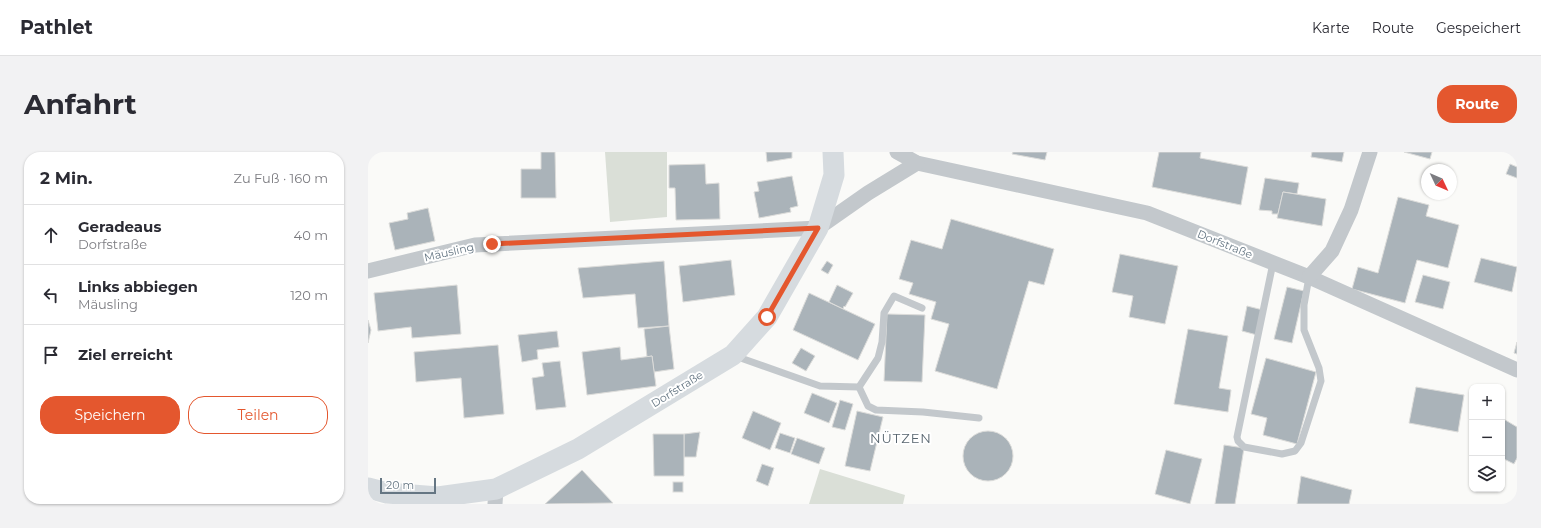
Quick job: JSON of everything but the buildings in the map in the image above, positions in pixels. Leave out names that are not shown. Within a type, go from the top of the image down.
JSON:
[{"type":"street","points":[[818,228],[834,174],[833,152]]},
{"type":"street","name":"Dorfstraße","points":[[897,152],[917,163],[1147,212],[1309,277],[1517,370]]},
{"type":"street","points":[[1309,277],[1332,251],[1351,210],[1370,152]]},
{"type":"street","name":"Dorfstraße","points":[[368,488],[386,493],[438,497],[495,497],[578,449],[733,355],[767,317],[818,228],[868,193],[917,163]]},
{"type":"street","name":"Mäusling","points":[[368,271],[475,245],[818,228]]},
{"type":"lane","points":[[1273,263],[1237,437],[1238,441],[1244,447],[1282,454],[1295,451],[1301,443],[1321,381],[1318,368],[1304,330],[1304,305],[1309,277]]},
{"type":"lane","points":[[859,387],[878,358],[882,342],[884,313],[894,296],[922,308]]},
{"type":"lane","points":[[733,355],[820,386],[859,387]]},
{"type":"lane","points":[[859,387],[868,406],[876,410],[923,412],[979,418]]},
{"type":"shaded area","points":[[605,152],[667,152],[667,217],[610,222]]},
{"type":"shaded area","points":[[820,469],[905,495],[903,504],[809,504]]},
{"type":"district","name":"NÜTZEN","points":[[901,438]]},
{"type":"route","points":[[492,244],[818,228],[767,317]]}]
